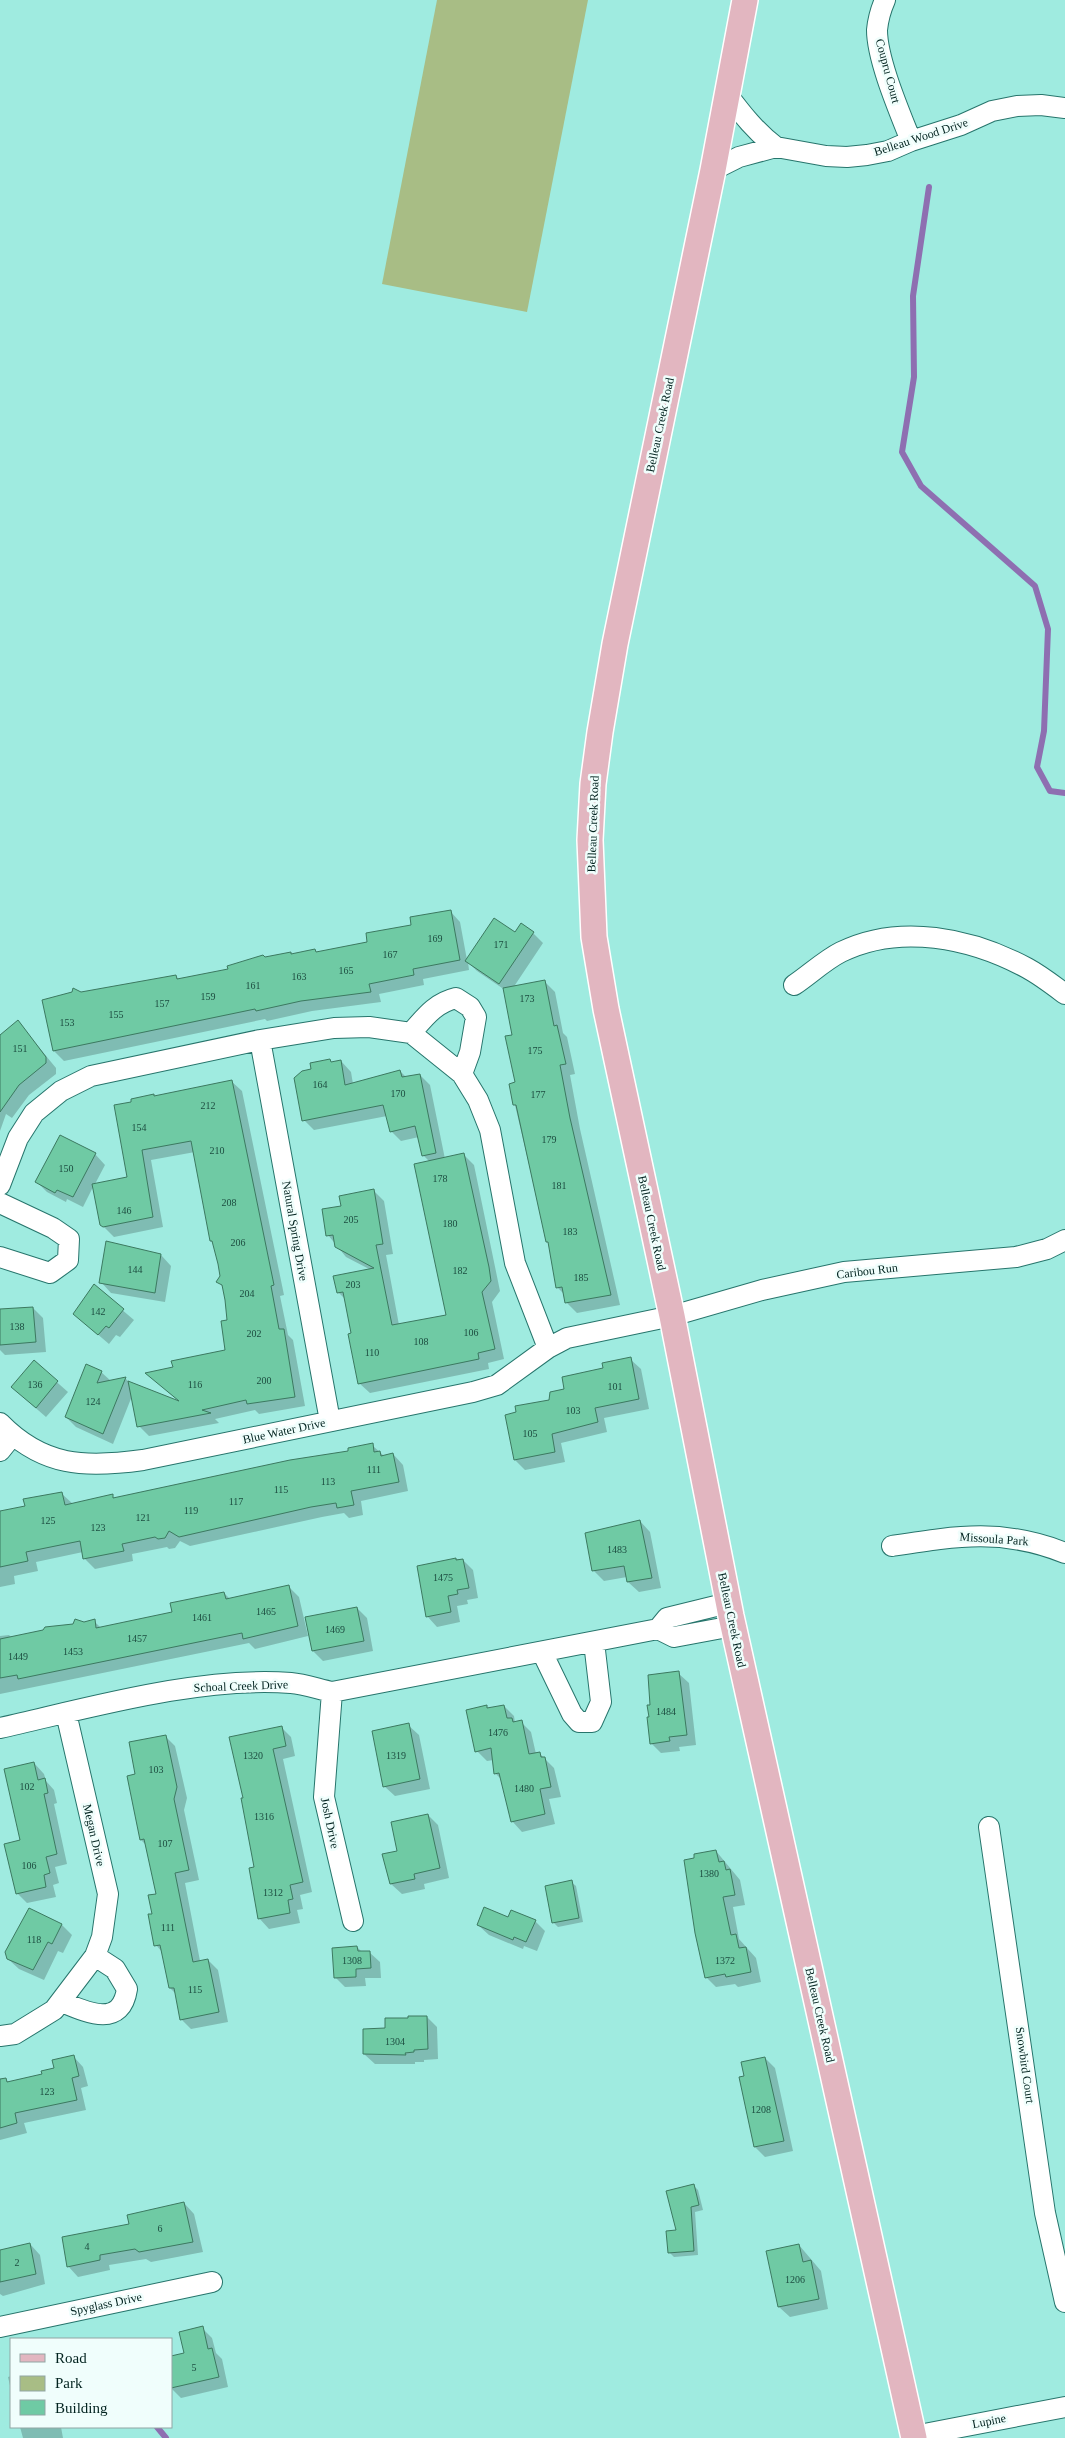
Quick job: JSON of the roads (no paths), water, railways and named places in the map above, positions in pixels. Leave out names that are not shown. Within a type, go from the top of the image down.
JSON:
[{"type":"main road","name":"Belleau Creek Road","points":[[745,0],[713,170],[615,644],[593,784],[590,840],[594,937],[606,1010],[672,1316],[730,1614],[914,2437]]},
{"type":"street","name":"Coupru Court","points":[[885,0],[877,30],[891,90],[911,141]]},
{"type":"street","name":"Belleau Wood Drive","points":[[727,94],[748,122],[776,147]]},
{"type":"street","name":"Belleau Wood Drive","points":[[713,170],[739,157],[776,147],[847,158],[888,151],[911,141],[961,125],[992,111],[1017,106],[1041,105],[1065,108]]},
{"type":"street","points":[[794,985],[841,952],[887,937],[938,937],[989,950],[1028,968],[1065,994]]},
{"type":"street","points":[[411,1033],[429,1012],[442,1002],[456,998],[470,1007],[476,1017],[470,1052],[462,1074]]},
{"type":"street","points":[[0,1185],[18,1138],[34,1113],[61,1091],[91,1076],[260,1040],[334,1028],[369,1027],[411,1033],[462,1074],[478,1100],[490,1130],[515,1263],[548,1348]]},
{"type":"street","name":"Natural Spring Drive","points":[[260,1040],[330,1421]]},
{"type":"street","points":[[0,1203],[53,1228],[69,1239],[68,1260],[50,1273],[0,1257]]},
{"type":"street","name":"Caribou Run","points":[[672,1316],[762,1290],[844,1272],[1016,1257],[1047,1249],[1065,1240]]},
{"type":"street","name":"Blue Water Drive","points":[[4,1437],[42,1455],[75,1463],[111,1464],[330,1421],[497,1385],[548,1348],[567,1338],[672,1316]]},
{"type":"street","name":"Missoula Park","points":[[892,1546],[963,1535],[1004,1537],[1040,1543],[1065,1553]]},
{"type":"street","name":"Schoal Creek Drive","points":[[0,1728],[190,1688],[252,1683],[292,1683],[332,1692],[658,1630],[674,1637],[730,1614]]},
{"type":"street","points":[[542,1652],[572,1714],[579,1722],[592,1722],[600,1702],[594,1642]]},
{"type":"street","name":"Josh Drive","points":[[332,1692],[324,1797],[353,1921]]},
{"type":"street","name":"Megan Drive","points":[[0,2036],[15,2034],[54,2010],[62,2002],[95,1956],[102,1937],[108,1894],[66,1713]]},
{"type":"street","name":"Snowbird Court","points":[[989,1827],[1045,2213],[1065,2302]]},
{"type":"street","points":[[62,2002],[86,2012],[103,2015],[116,2012],[125,2000],[127,1989],[115,1969],[95,1956]]},
{"type":"street","name":"Spyglass Drive","points":[[0,2327],[212,2282]]},
{"type":"street","name":"Lupine","points":[[914,2437],[1065,2407]]},
{"type":"waterway","points":[[929,187],[913,296],[914,377],[902,452],[921,486],[1035,586],[1048,629],[1044,731],[1037,767],[1050,791],[1065,793]]},
{"type":"waterway","points":[[158,2428],[166,2438]]}]
